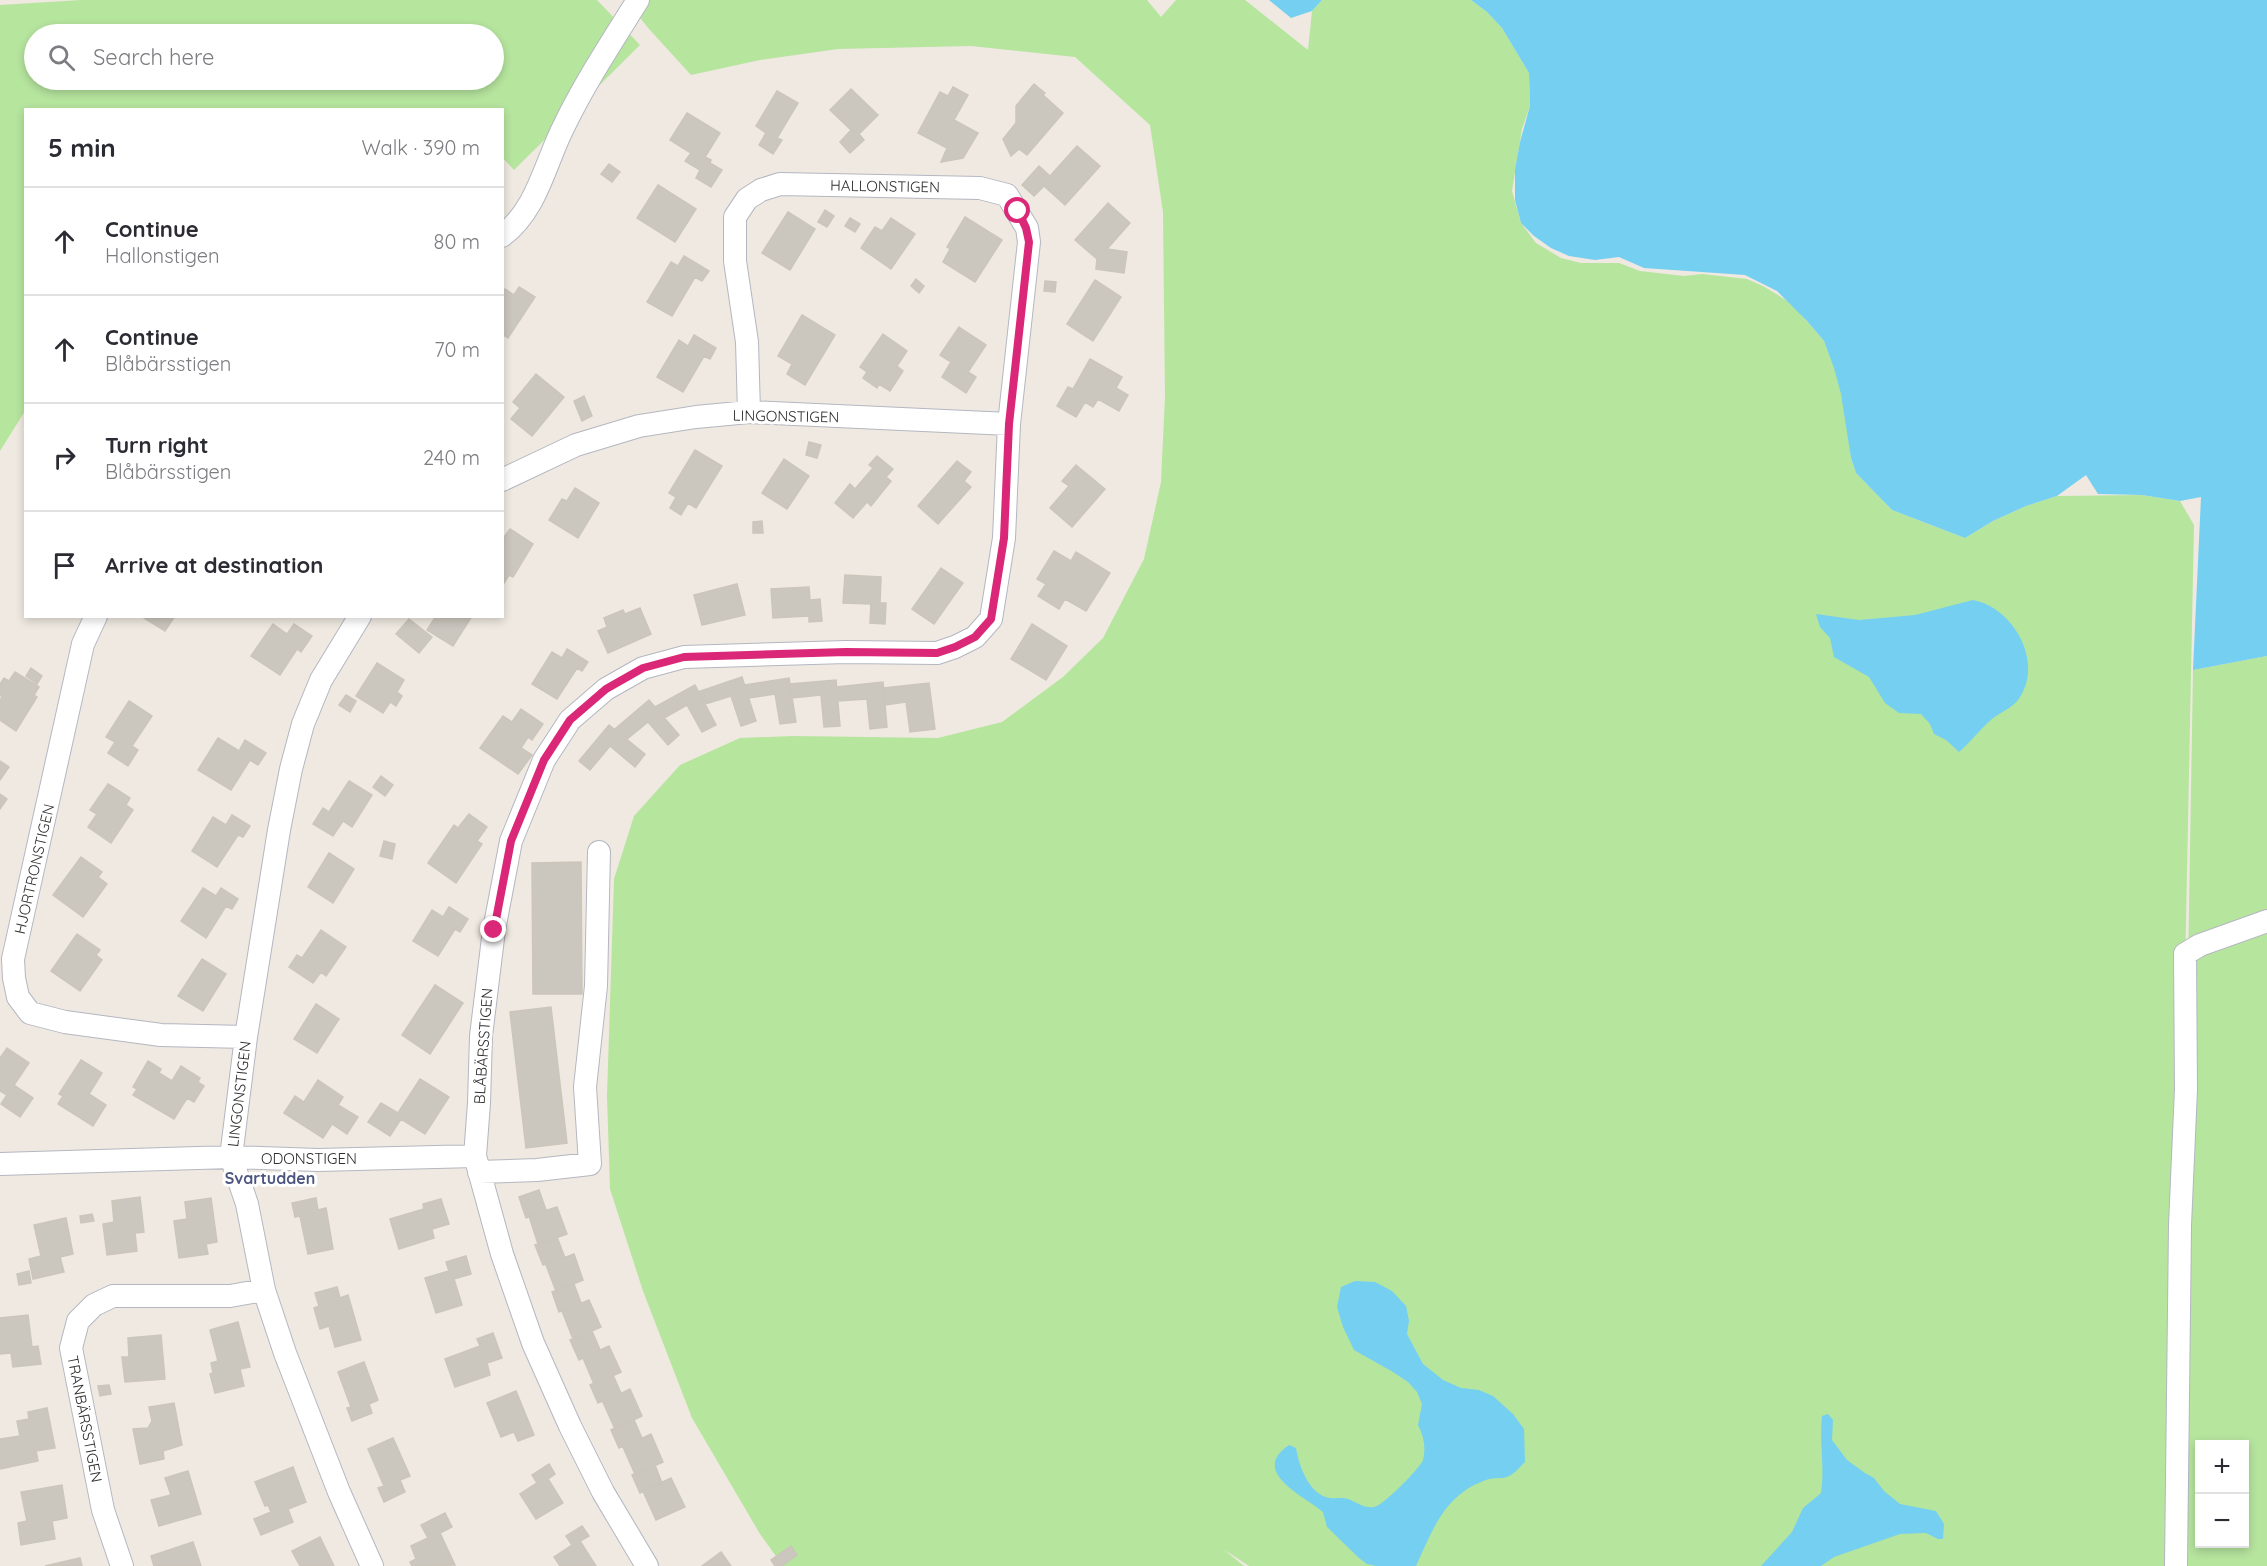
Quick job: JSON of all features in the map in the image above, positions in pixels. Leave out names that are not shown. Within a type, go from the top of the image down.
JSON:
[{"type":"street","points":[[504,234],[525,212],[564,124],[638,0]]},
{"type":"street","name":"HALLONSTIGEN","points":[[748,412],[747,342],[735,261],[735,217],[747,199],[761,190],[780,184],[980,188],[1007,195],[1026,228],[1029,242],[1009,424]]},
{"type":"street","name":"LINGONSTIGEN","points":[[505,473],[576,445],[639,426],[696,417],[748,412],[1009,424]]},
{"type":"street","name":"BLÅBÄRSSTIGEN","points":[[647,1566],[603,1492],[570,1426],[533,1343],[502,1254],[477,1164],[481,1036],[494,930],[511,841],[544,760],[570,720],[606,689],[643,668],[684,657],[846,652],[937,653],[975,637],[991,619],[1002,550],[1009,424]]},
{"type":"street","name":"HJORTRONSTIGEN","points":[[95,618],[83,644],[13,959],[18,997],[30,1013],[65,1022],[161,1035],[246,1037]]},
{"type":"street","name":"LINGONSTIGEN","points":[[359,618],[321,680],[303,724],[279,830],[246,1037],[231,1157],[247,1204],[264,1290],[308,1415],[372,1566]]},
{"type":"street","name":"ODONSTIGEN","points":[[0,1164],[231,1157],[477,1164],[537,1170],[590,1164],[585,1087],[596,986],[599,852]]},
{"type":"street","points":[[2176,1566],[2180,1225],[2186,1089],[2184,954],[2200,945],[2267,921]]},
{"type":"street","name":"TRANBÄRSSTIGEN","points":[[122,1566],[103,1510],[71,1348],[78,1321],[93,1305],[113,1296],[230,1296],[264,1290]]},
{"type":"green space","points":[[81,0],[597,0],[640,45],[514,170],[504,159],[504,108],[24,108],[24,413],[0,451],[0,5]]},
{"type":"green space","points":[[626,0],[1147,0],[1161,17],[1176,0],[1245,0],[1308,50],[1312,11],[1322,0],[1471,0],[1487,12],[1502,28],[1529,73],[1530,106],[1522,129],[1512,191],[1521,223],[1536,243],[1561,258],[1581,263],[1619,263],[1640,271],[1747,279],[1786,300],[1824,341],[1837,374],[1847,418],[1851,458],[1856,473],[1892,510],[1965,538],[1993,521],[2026,506],[2057,496],[2142,495],[2180,501],[2194,525],[2173,1566],[1249,1566],[1223,1549],[1244,1566],[783,1566],[760,1534],[692,1418],[643,1291],[610,1189],[607,1096],[614,879],[634,816],[680,765],[740,738],[794,736],[938,738],[1002,722],[1063,677],[1103,638],[1144,559],[1161,482],[1165,397],[1163,212],[1150,125],[1075,57],[971,46],[838,49],[760,60],[691,75]]},
{"type":"green space","points":[[2267,656],[2267,1566],[2178,1566],[2193,670]]},
{"type":"water","points":[[1269,0],[1322,0],[1312,11],[1291,18]]},
{"type":"water","points":[[1471,0],[2267,0],[2267,656],[2193,670],[2201,497],[2180,501],[2142,495],[2098,494],[2086,475],[2057,496],[2026,506],[1993,521],[1965,538],[1892,510],[1856,473],[1851,458],[1841,394],[1824,341],[1777,291],[1745,275],[1644,268],[1619,257],[1595,260],[1569,256],[1551,248],[1534,236],[1521,223],[1515,200],[1515,170],[1530,106],[1529,73],[1502,28],[1487,12]]},
{"type":"water","points":[[1973,600],[1988,605],[2012,625],[2021,639],[2028,670],[2026,685],[2018,700],[1992,719],[1959,752],[1946,740],[1934,734],[1930,724],[1921,714],[1899,713],[1885,703],[1869,677],[1834,657],[1830,638],[1820,627],[1816,614],[1859,620],[1915,615]]},
{"type":"water","points":[[1355,1281],[1375,1282],[1392,1291],[1406,1306],[1409,1321],[1407,1334],[1423,1364],[1443,1380],[1461,1388],[1479,1390],[1493,1396],[1513,1414],[1524,1429],[1525,1462],[1510,1476],[1489,1479],[1461,1493],[1442,1514],[1416,1566],[1367,1564],[1327,1527],[1323,1512],[1284,1483],[1277,1474],[1275,1465],[1278,1455],[1289,1445],[1296,1448],[1306,1479],[1316,1491],[1330,1498],[1346,1498],[1364,1506],[1374,1507],[1393,1494],[1423,1460],[1424,1442],[1418,1425],[1422,1404],[1417,1392],[1408,1382],[1393,1372],[1354,1350],[1343,1327],[1337,1307],[1341,1287]]},
{"type":"water","points":[[1828,1414],[1833,1420],[1832,1440],[1847,1460],[1874,1478],[1884,1491],[1900,1504],[1936,1511],[1944,1524],[1943,1539],[1926,1533],[1900,1534],[1834,1557],[1821,1566],[1761,1566],[1792,1532],[1803,1508],[1821,1493],[1822,1416]]},
{"type":"building","points":[[1034,84],[1063,113],[1027,155],[1019,149],[1011,156],[1003,139],[1016,123],[1016,106]]},
{"type":"building","points":[[953,87],[968,95],[954,120],[978,133],[963,158],[941,162],[947,148],[918,133],[940,92],[948,96]]},
{"type":"building","points":[[851,89],[878,115],[859,134],[864,140],[850,153],[840,142],[851,130],[830,110]]},
{"type":"building","points":[[777,91],[798,103],[777,138],[782,140],[773,154],[759,145],[766,133],[756,126]]},
{"type":"building","points":[[687,113],[720,133],[705,157],[722,170],[711,187],[696,178],[700,170],[685,161],[691,153],[670,140]]},
{"type":"building","points":[[1077,146],[1100,166],[1065,205],[1044,186],[1034,196],[1022,185],[1039,166],[1050,176]]},
{"type":"building","points":[[609,164],[620,172],[612,182],[601,174]]},
{"type":"building","points":[[658,185],[696,209],[675,242],[637,218]]},
{"type":"building","points":[[1108,203],[1130,223],[1107,249],[1127,252],[1124,273],[1096,269],[1097,259],[1075,240]]},
{"type":"building","points":[[825,210],[834,216],[827,227],[818,222]]},
{"type":"building","points":[[788,212],[815,229],[790,270],[762,253]]},
{"type":"building","points":[[965,217],[1002,240],[975,282],[943,262],[950,249],[947,247]]},
{"type":"building","points":[[850,218],[860,224],[855,232],[845,226]]},
{"type":"building","points":[[891,218],[915,234],[891,269],[861,248],[875,227],[882,231]]},
{"type":"building","points":[[684,256],[709,271],[702,281],[695,277],[672,316],[647,302],[671,262],[678,266]]},
{"type":"building","points":[[916,279],[924,286],[919,293],[911,286]]},
{"type":"building","points":[[1095,280],[1121,297],[1093,341],[1067,324]]},
{"type":"building","points":[[1045,281],[1056,282],[1055,292],[1044,291]]},
{"type":"building","points":[[519,287],[535,297],[508,338],[504,335],[504,290],[514,295]]},
{"type":"building","points":[[802,315],[835,335],[805,385],[787,374],[792,364],[778,356]]},
{"type":"building","points":[[959,327],[986,345],[968,372],[976,377],[966,393],[942,377],[951,362],[940,355]]},
{"type":"building","points":[[883,334],[907,351],[897,366],[903,371],[890,391],[879,384],[877,388],[863,378],[867,372],[860,367]]},
{"type":"building","points":[[694,335],[716,348],[710,359],[704,356],[683,392],[657,377],[679,340],[688,346]]},
{"type":"building","points":[[1090,359],[1122,377],[1116,388],[1128,395],[1119,411],[1098,399],[1093,407],[1085,402],[1076,417],[1057,406],[1068,387],[1073,389]]},
{"type":"building","points":[[536,374],[564,397],[532,436],[511,419],[520,408],[513,402]]},
{"type":"building","points":[[584,396],[592,416],[582,421],[574,401]]},
{"type":"building","points":[[809,442],[821,445],[817,458],[806,455]]},
{"type":"building","points":[[695,450],[722,466],[696,508],[688,503],[681,515],[670,508],[676,497],[669,493]]},
{"type":"building","points":[[877,456],[893,469],[886,477],[891,481],[871,506],[867,502],[853,518],[835,503],[850,484],[855,489],[873,468],[869,465]]},
{"type":"building","points":[[784,459],[809,476],[787,509],[762,493]]},
{"type":"building","points":[[957,461],[971,472],[964,481],[971,487],[938,524],[918,506]]},
{"type":"building","points":[[1076,465],[1105,489],[1072,527],[1050,508],[1069,486],[1062,481]]},
{"type":"building","points":[[575,488],[599,503],[578,538],[549,520],[562,499],[567,501]]},
{"type":"building","points":[[762,521],[763,533],[753,533],[753,522]]},
{"type":"building","points":[[510,529],[533,544],[513,577],[509,575],[504,583],[504,537]]},
{"type":"building","points":[[1054,551],[1071,561],[1076,552],[1110,573],[1086,611],[1065,599],[1059,609],[1038,596],[1046,584],[1037,579]]},
{"type":"building","points":[[941,568],[963,583],[934,624],[912,609]]},
{"type":"building","points":[[845,575],[881,577],[880,603],[886,603],[885,624],[870,623],[871,604],[843,603]]},
{"type":"building","points":[[737,584],[745,615],[702,625],[694,595]]},
{"type":"building","points":[[809,587],[810,600],[820,599],[822,621],[809,622],[809,616],[773,618],[771,589]]},
{"type":"building","points":[[640,608],[651,634],[608,653],[598,631],[607,627],[604,618],[623,610],[625,614]]},
{"type":"building","points":[[144,618],[174,618],[165,631]]},
{"type":"building","points":[[435,618],[471,618],[453,646],[427,630]]},
{"type":"building","points":[[409,619],[432,637],[419,653],[396,634]]},
{"type":"building","points":[[273,624],[287,634],[294,624],[312,636],[301,652],[297,649],[280,675],[251,656]]},
{"type":"building","points":[[1032,624],[1067,646],[1046,680],[1011,659]]},
{"type":"building","points":[[567,649],[588,662],[582,671],[577,668],[557,699],[532,684],[552,652],[562,658]]},
{"type":"building","points":[[377,663],[404,680],[397,692],[402,696],[396,706],[390,702],[383,713],[356,696]]},
{"type":"building","points":[[31,668],[42,676],[37,684],[26,676]]},
{"type":"building","points":[[15,672],[39,687],[34,695],[37,697],[16,731],[0,720],[2,697],[0,684],[4,678],[9,681]]},
{"type":"building","points":[[742,677],[756,721],[741,726],[731,696],[705,704],[698,692]]},
{"type":"building","points":[[789,678],[796,722],[780,724],[775,694],[749,698],[744,685]]},
{"type":"building","points":[[836,680],[840,726],[824,727],[821,695],[792,698],[790,684]]},
{"type":"building","points":[[883,682],[887,727],[870,729],[867,699],[838,701],[837,687]]},
{"type":"building","points":[[929,683],[935,729],[910,732],[906,702],[885,705],[884,688]]},
{"type":"building","points":[[695,685],[716,725],[702,732],[687,705],[664,718],[655,707]]},
{"type":"building","points":[[346,695],[356,701],[350,712],[339,705]]},
{"type":"building","points":[[649,700],[679,735],[668,745],[648,722],[627,739],[615,729]]},
{"type":"building","points":[[129,701],[152,716],[132,746],[138,750],[128,766],[108,753],[115,742],[106,737]]},
{"type":"building","points":[[521,709],[543,724],[532,740],[528,737],[521,748],[532,755],[518,774],[480,748],[503,716],[512,722]]},
{"type":"building","points":[[609,725],[645,754],[635,767],[610,746],[590,770],[579,761]]},
{"type":"building","points":[[218,738],[239,751],[245,740],[266,753],[258,765],[250,760],[231,790],[198,770]]},
{"type":"building","points":[[0,761],[9,767],[0,780]]},
{"type":"building","points":[[381,776],[393,785],[385,796],[373,787]]},
{"type":"building","points":[[349,781],[372,795],[352,827],[343,821],[333,836],[313,824],[323,808],[329,812]]},
{"type":"building","points":[[108,784],[130,798],[126,805],[133,810],[111,843],[88,827],[97,814],[90,810]]},
{"type":"building","points":[[0,794],[7,799],[0,809]]},
{"type":"building","points":[[469,814],[487,827],[477,841],[482,844],[456,883],[428,863],[454,825],[458,828]]},
{"type":"building","points":[[232,815],[250,826],[243,837],[238,835],[217,867],[192,851],[213,817],[226,825]]},
{"type":"building","points":[[384,841],[395,844],[392,859],[380,856]]},
{"type":"building","points":[[329,853],[354,869],[333,903],[308,887]]},
{"type":"building","points":[[81,857],[102,872],[98,877],[107,884],[83,917],[53,895]]},
{"type":"building","points":[[581,862],[582,994],[533,994],[532,863]]},
{"type":"building","points":[[203,888],[216,896],[221,888],[238,899],[232,909],[226,906],[206,938],[181,921]]},
{"type":"building","points":[[449,907],[468,919],[460,932],[455,929],[438,956],[413,941],[432,910],[443,917]]},
{"type":"building","points":[[321,930],[346,947],[326,976],[321,972],[313,983],[289,967],[297,955],[302,958]]},
{"type":"building","points":[[77,934],[100,950],[96,955],[102,960],[80,991],[51,971]]},
{"type":"building","points":[[202,959],[226,974],[203,1011],[178,996]]},
{"type":"building","points":[[435,985],[463,1003],[430,1054],[402,1035]]},
{"type":"building","points":[[316,1004],[339,1019],[317,1053],[294,1039]]},
{"type":"building","points":[[551,1007],[567,1143],[526,1148],[510,1012]]},
{"type":"building","points":[[7,1048],[29,1063],[14,1085],[33,1098],[20,1117],[1,1104],[7,1095],[0,1091],[0,1058]]},
{"type":"building","points":[[81,1060],[102,1073],[89,1094],[106,1105],[93,1126],[58,1104],[63,1096],[59,1094]]},
{"type":"building","points":[[148,1061],[161,1069],[159,1073],[172,1081],[181,1066],[200,1078],[198,1082],[204,1086],[194,1102],[187,1098],[174,1119],[133,1095],[137,1089],[133,1087]]},
{"type":"building","points":[[420,1079],[449,1097],[425,1134],[401,1119],[390,1136],[368,1122],[381,1103],[398,1113]]},
{"type":"building","points":[[318,1080],[343,1097],[338,1105],[358,1117],[347,1134],[332,1124],[323,1138],[284,1113],[295,1096],[304,1102]]},
{"type":"building","points":[[539,1190],[546,1210],[526,1218],[519,1197]]},
{"type":"building","points":[[140,1197],[144,1232],[135,1233],[137,1251],[107,1255],[103,1224],[114,1222],[112,1201]]},
{"type":"building","points":[[211,1198],[217,1242],[206,1244],[208,1254],[179,1258],[174,1221],[187,1219],[185,1202]]},
{"type":"building","points":[[316,1198],[318,1210],[326,1208],[333,1249],[308,1254],[300,1216],[295,1217],[292,1203]]},
{"type":"building","points":[[441,1199],[449,1224],[432,1229],[434,1238],[399,1249],[390,1219],[424,1209],[423,1204]]},
{"type":"building","points":[[557,1207],[567,1234],[538,1244],[529,1216]]},
{"type":"building","points":[[92,1214],[94,1221],[81,1223],[80,1216]]},
{"type":"building","points":[[66,1218],[73,1254],[60,1257],[64,1272],[33,1279],[29,1259],[41,1256],[34,1225]]},
{"type":"building","points":[[557,1237],[565,1258],[543,1265],[535,1245]]},
{"type":"building","points":[[574,1254],[583,1280],[556,1291],[546,1265]]},
{"type":"building","points":[[466,1256],[471,1274],[454,1279],[462,1305],[436,1313],[425,1278],[449,1271],[446,1262]]},
{"type":"building","points":[[29,1271],[31,1283],[19,1285],[17,1274]]},
{"type":"building","points":[[574,1284],[581,1303],[559,1312],[552,1292]]},
{"type":"building","points":[[337,1287],[340,1298],[348,1295],[361,1340],[335,1347],[329,1326],[320,1329],[314,1308],[319,1306],[315,1293]]},
{"type":"building","points":[[589,1300],[601,1327],[573,1339],[562,1311]]},
{"type":"building","points":[[28,1315],[32,1347],[38,1346],[41,1364],[13,1367],[11,1353],[0,1354],[0,1318]]},
{"type":"building","points":[[238,1322],[250,1367],[240,1369],[244,1386],[215,1393],[210,1374],[213,1373],[211,1363],[218,1361],[210,1330]]},
{"type":"building","points":[[592,1331],[600,1350],[579,1360],[570,1340]]},
{"type":"building","points":[[493,1333],[502,1358],[487,1363],[490,1375],[455,1387],[445,1359],[480,1346],[477,1339]]},
{"type":"building","points":[[161,1335],[165,1379],[125,1382],[122,1357],[129,1357],[128,1338]]},
{"type":"building","points":[[609,1346],[621,1372],[594,1384],[583,1358]]},
{"type":"building","points":[[364,1362],[378,1400],[369,1404],[372,1413],[352,1421],[347,1408],[351,1407],[338,1372]]},
{"type":"building","points":[[613,1375],[621,1393],[598,1403],[590,1385]]},
{"type":"building","points":[[109,1385],[111,1394],[100,1396],[98,1386]]},
{"type":"building","points":[[630,1389],[642,1416],[615,1429],[603,1402]]},
{"type":"building","points":[[516,1391],[534,1435],[518,1441],[514,1432],[501,1437],[487,1403]]},
{"type":"building","points":[[174,1403],[182,1445],[163,1451],[164,1459],[140,1464],[133,1429],[148,1428],[152,1421],[149,1407]]},
{"type":"building","points":[[47,1408],[55,1448],[36,1451],[38,1461],[0,1469],[0,1439],[20,1436],[17,1421],[29,1419],[28,1412]]},
{"type":"building","points":[[634,1420],[642,1438],[619,1448],[611,1430]]},
{"type":"building","points":[[651,1434],[663,1462],[635,1474],[623,1447]]},
{"type":"building","points":[[393,1438],[410,1476],[400,1480],[405,1492],[384,1502],[378,1488],[384,1486],[368,1449]]},
{"type":"building","points":[[549,1464],[555,1474],[548,1479],[563,1503],[536,1519],[520,1494],[537,1483],[532,1475]]},
{"type":"building","points":[[655,1465],[662,1483],[640,1493],[632,1475]]},
{"type":"building","points":[[293,1467],[306,1502],[288,1509],[293,1522],[261,1535],[254,1519],[271,1512],[268,1505],[265,1506],[255,1482]]},
{"type":"building","points":[[188,1471],[201,1514],[159,1526],[151,1500],[171,1495],[165,1478]]},
{"type":"building","points":[[671,1478],[685,1507],[656,1520],[643,1491]]},
{"type":"building","points":[[62,1485],[67,1518],[52,1521],[55,1539],[21,1545],[18,1523],[27,1521],[21,1492]]},
{"type":"building","points":[[445,1513],[452,1527],[440,1533],[455,1565],[412,1566],[410,1562],[416,1559],[411,1546],[428,1538],[421,1525]]},
{"type":"building","points":[[582,1526],[589,1536],[580,1541],[596,1566],[560,1566],[554,1557],[572,1545],[566,1536]]},
{"type":"building","points":[[320,1537],[334,1566],[300,1566],[292,1551]]},
{"type":"building","points":[[193,1542],[201,1566],[154,1566],[151,1556]]},
{"type":"building","points":[[791,1546],[797,1555],[782,1566],[775,1566],[771,1560]]},
{"type":"building","points":[[721,1552],[731,1566],[702,1566]]},
{"type":"building","points":[[80,1558],[82,1566],[45,1566]]},
{"type":"district","name":"Svartudden","points":[[270,1178]]},
{"type":"route","points":[[494,930],[511,841],[544,760],[570,720],[606,689],[643,668],[684,657],[846,652],[937,653],[975,637],[991,619],[1004,538],[1009,424],[1029,242],[1026,228],[1018,211]]}]
